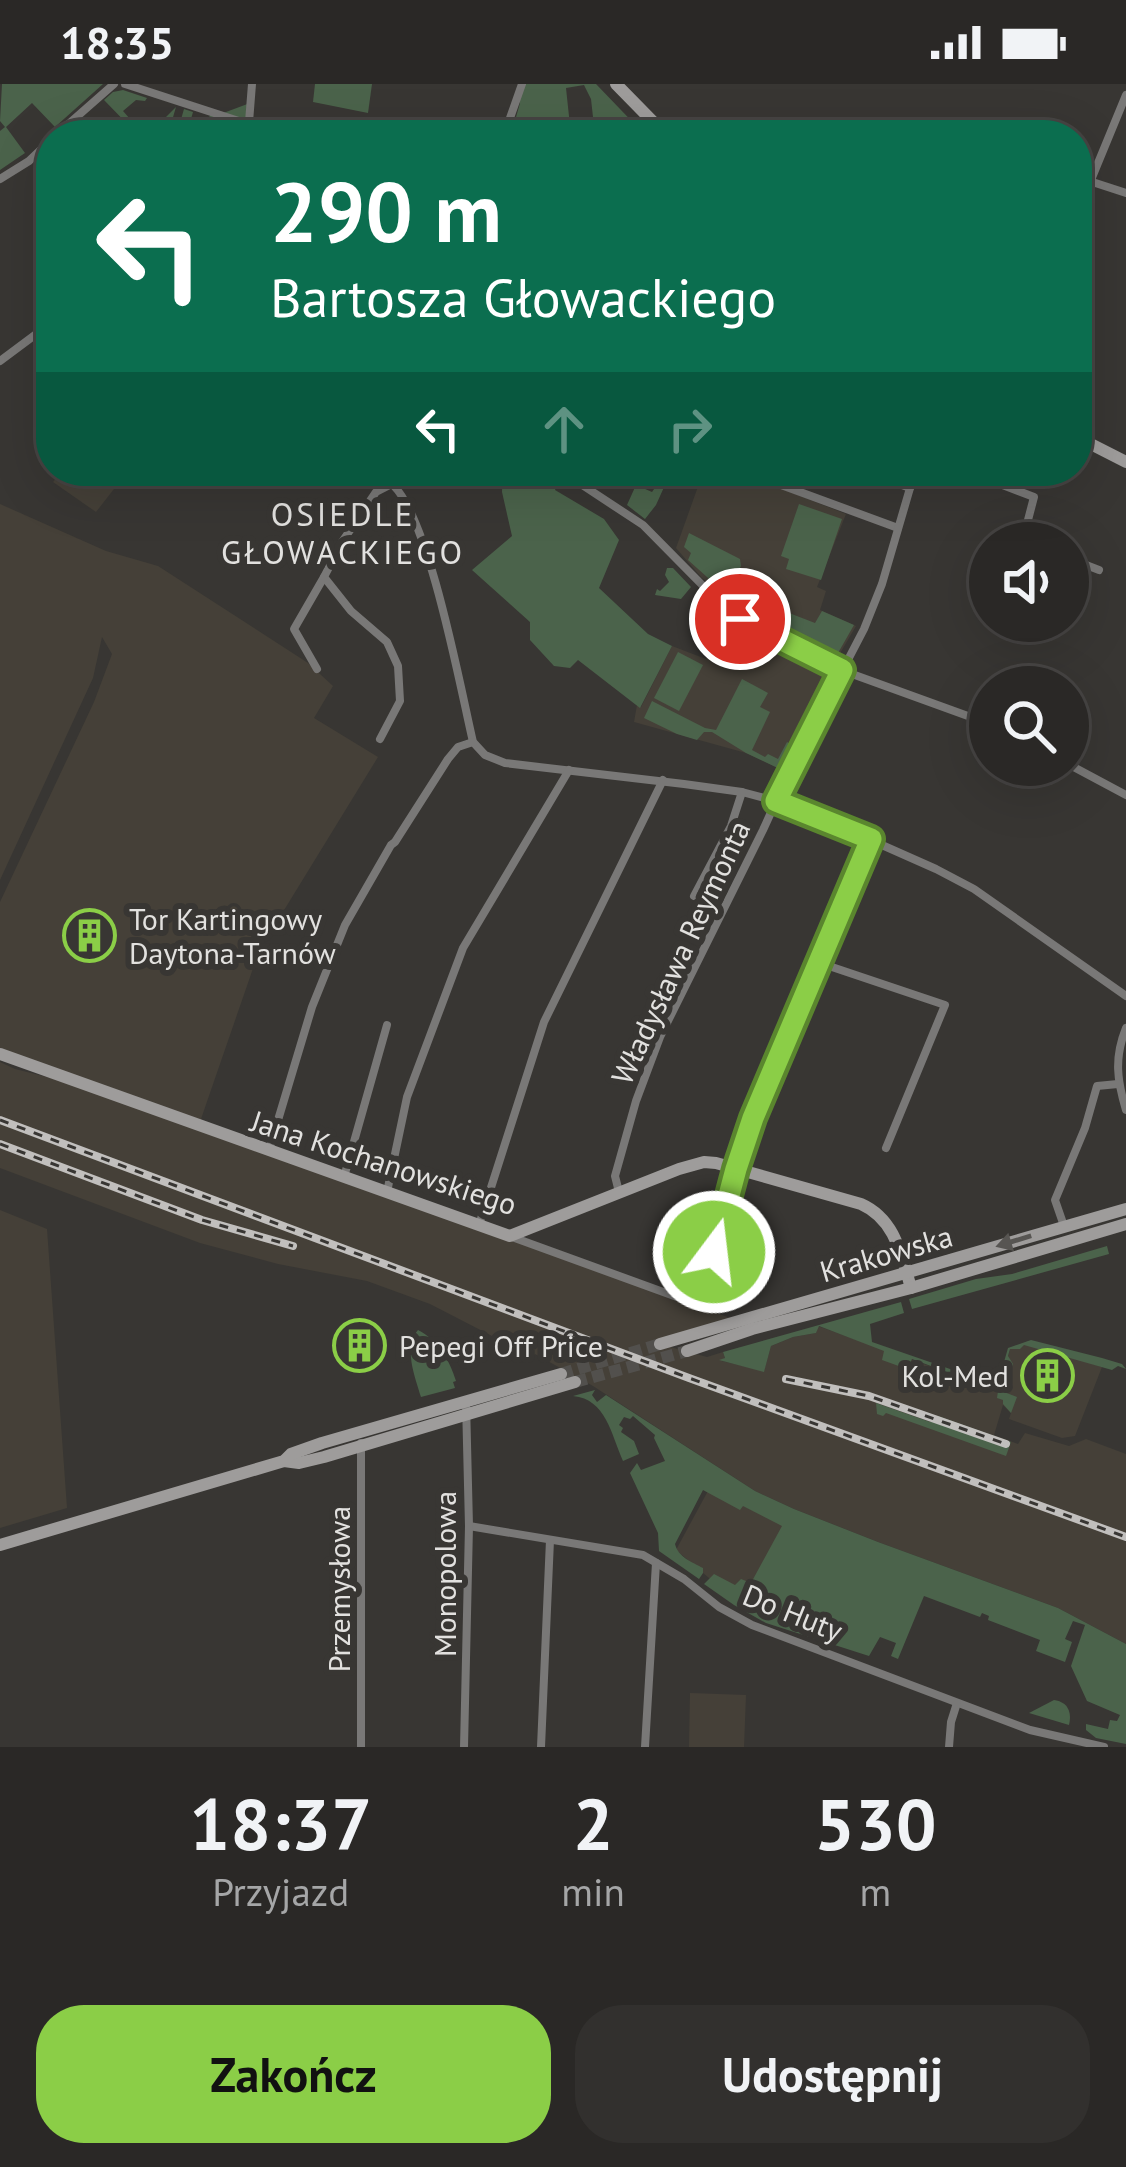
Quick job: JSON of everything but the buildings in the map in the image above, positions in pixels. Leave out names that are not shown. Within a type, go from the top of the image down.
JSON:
[{"type":"street","points":[[74,120],[114,84]]},
{"type":"street","points":[[125,84],[236,120]]},
{"type":"street","points":[[248,120],[252,84]]},
{"type":"street","points":[[510,120],[522,84]]},
{"type":"street","points":[[616,84],[651,120]]},
{"type":"street","points":[[1126,95],[1092,182],[1126,194]]},
{"type":"street","points":[[0,179],[36,155]]},
{"type":"street","points":[[0,361],[36,334]]},
{"type":"street","points":[[1092,445],[1126,462]]},
{"type":"street","points":[[317,669],[294,629],[342,542],[376,492],[388,486]]},
{"type":"street","points":[[393,486],[421,539],[473,742],[485,755],[776,801],[871,839],[974,890],[1126,996]]},
{"type":"street","points":[[585,486],[643,525],[740,619],[842,670],[969,716]]},
{"type":"street","points":[[784,486],[898,528]]},
{"type":"street","points":[[905,486],[910,488]]},
{"type":"street","points":[[1006,486],[1034,497],[1027,522]]},
{"type":"street","name":"Władysława Reymonta","points":[[619,1192],[615,1176],[660,1037],[864,628],[910,488]]},
{"type":"street","points":[[1089,565],[1099,569]]},
{"type":"street","points":[[324,577],[351,611],[387,642],[398,665],[400,701],[380,739]]},
{"type":"street","points":[[268,1150],[312,1007],[345,925],[391,844],[448,759],[458,747],[473,742]]},
{"type":"street","points":[[387,1192],[406,1097],[464,948],[569,770]]},
{"type":"street","points":[[1089,775],[1126,795]]},
{"type":"street","points":[[479,1226],[544,1022],[662,780]]},
{"type":"street","points":[[694,896],[742,793]]},
{"type":"street","points":[[510,1236],[698,1302],[702,1298],[753,1118],[871,839]]},
{"type":"street","points":[[820,962],[945,1005],[886,1148]]},
{"type":"street","points":[[344,1177],[387,1025]]},
{"type":"street","points":[[1126,1028],[1118,1055],[1118,1084],[1126,1110]]},
{"type":"street","name":"Jana Kochanowskiego","points":[[0,1054],[510,1236],[704,1162],[736,1169],[875,1211],[893,1232],[909,1280]]},
{"type":"street","points":[[1064,1226],[1055,1201],[1097,1086],[1118,1084]]},
{"type":"street","name":"Krakowska","points":[[687,1351],[1126,1208]]},
{"type":"street","name":"Krakowska","points":[[660,1344],[1126,1224]]},
{"type":"street","points":[[467,1408],[561,1374]]},
{"type":"street","points":[[0,1545],[284,1461],[298,1463],[360,1439],[467,1408],[574,1382]]},
{"type":"street","name":"Monopolowa","points":[[464,1747],[467,1408]]},
{"type":"street","name":"Przemysłowa","points":[[360,1439],[361,1747]]},
{"type":"street","name":"Do Huty","points":[[469,1526],[643,1555],[752,1625],[1030,1730],[1104,1747]]},
{"type":"street","points":[[541,1747],[550,1540]]},
{"type":"street","points":[[645,1747],[656,1563]]},
{"type":"street","points":[[949,1747],[957,1702]]},
{"type":"shaded area","points":[[59,486],[116,486],[96,512]]},
{"type":"shaded area","points":[[698,486],[775,486],[846,514],[817,587],[826,591],[820,610],[856,626],[839,655],[830,659],[749,617],[701,577],[676,548]]},
{"type":"shaded area","points":[[0,504],[106,551],[158,566],[308,663],[333,686],[314,718],[378,757],[259,951],[201,1119],[0,1049],[0,902],[112,654],[102,637],[93,678],[0,880]]},
{"type":"shaded area","points":[[731,612],[841,670],[789,773],[746,753],[634,722],[637,705],[641,707],[672,646],[706,659]]},
{"type":"shaded area","points":[[0,1062],[520,1239],[738,1321],[663,1345],[707,1357],[723,1352],[722,1361],[764,1371],[771,1346],[816,1333],[818,1326],[999,1391],[1010,1349],[1028,1341],[1102,1367],[1075,1436],[1062,1438],[1009,1419],[1011,1413],[1003,1405],[994,1435],[1018,1444],[1025,1433],[1069,1446],[1086,1439],[1126,1454],[1126,1644],[1058,1608],[755,1491],[593,1386],[430,1304],[367,1281],[200,1243],[0,1168]]},
{"type":"shaded area","points":[[0,1210],[47,1229],[67,1508],[0,1528]]},
{"type":"shaded area","points":[[709,1489],[784,1525],[742,1606],[676,1550]]},
{"type":"shaded area","points":[[690,1693],[746,1695],[744,1747],[689,1747]]},
{"type":"green space","points":[[2,84],[103,84],[63,120],[48,120],[32,103],[6,127],[25,153],[0,170],[0,131],[5,127],[0,121]]},
{"type":"green space","points":[[315,84],[372,84],[368,113],[313,102]]},
{"type":"green space","points":[[522,84],[596,84],[631,120],[593,120],[584,85],[566,88],[569,120],[515,120]]},
{"type":"green space","points":[[123,90],[147,98],[123,111],[131,120],[123,120],[104,100]]},
{"type":"green space","points":[[250,103],[249,120],[207,120],[212,113]]},
{"type":"green space","points":[[184,109],[193,112],[191,119],[181,120]]},
{"type":"green space","points":[[502,486],[556,486],[555,490],[604,519],[619,540],[599,588],[648,634],[672,646],[640,708],[578,660],[570,668],[554,666],[530,640],[530,622],[472,570],[512,536]]},
{"type":"green space","points":[[636,486],[652,492],[656,486],[665,486],[645,519],[627,505]]},
{"type":"green space","points":[[799,504],[842,519],[821,580],[786,569],[789,559],[781,556]]},
{"type":"green space","points":[[689,533],[740,559],[726,594],[688,560],[691,553],[684,547]]},
{"type":"green space","points":[[667,568],[673,568],[691,587],[681,599],[655,595],[669,582]]},
{"type":"green space","points":[[740,594],[815,623],[822,611],[854,625],[838,653],[829,654],[755,617],[733,601]]},
{"type":"green space","points":[[678,652],[703,665],[679,711],[654,698]]},
{"type":"green space","points":[[742,679],[768,693],[760,707],[770,712],[752,750],[778,759],[787,742],[794,746],[782,770],[712,732],[704,732],[697,740],[644,718],[652,701],[716,730]]},
{"type":"green space","points":[[1107,1246],[1109,1254],[912,1309],[909,1299],[976,1279],[1012,1274]]},
{"type":"green space","points":[[901,1302],[904,1313],[870,1324],[872,1342],[953,1370],[972,1367],[975,1376],[1000,1376],[1008,1348],[1031,1340],[1122,1364],[1126,1369],[1112,1370],[1024,1345],[1010,1349],[1013,1364],[1004,1392],[1017,1397],[1011,1413],[997,1398],[998,1391],[912,1359],[907,1369],[882,1360],[884,1351],[819,1326],[816,1333],[771,1346],[764,1372],[719,1360],[725,1358],[723,1352]]},
{"type":"green space","points":[[418,1330],[442,1352],[455,1388],[421,1397],[411,1353]]},
{"type":"green space","points":[[595,1390],[592,1395],[597,1402],[606,1395],[755,1491],[1058,1608],[1126,1644],[1126,1744],[1096,1738],[1086,1730],[1086,1724],[1108,1729],[1110,1720],[1117,1721],[1120,1715],[1087,1701],[1071,1666],[1085,1625],[1073,1621],[1065,1639],[1072,1642],[1065,1662],[1036,1651],[1040,1640],[988,1620],[989,1616],[982,1613],[980,1617],[924,1596],[898,1659],[891,1656],[896,1643],[880,1637],[869,1656],[766,1623],[734,1605],[704,1584],[714,1574],[735,1585],[741,1579],[751,1583],[782,1526],[703,1490],[675,1544],[682,1556],[703,1568],[699,1579],[659,1551],[658,1533],[630,1473],[637,1463],[641,1470],[665,1461],[655,1435],[633,1416],[624,1417],[621,1432],[634,1441],[639,1454],[623,1461],[600,1411],[573,1396]]},
{"type":"green space","points":[[876,1403],[930,1422],[938,1416],[1011,1442],[1006,1456],[886,1413],[877,1414]]},
{"type":"green space","points":[[1054,1700],[1068,1708],[1069,1725],[1029,1713]]},
{"type":"tunnel","points":[[561,1374],[660,1344]]},
{"type":"tunnel","points":[[575,1382],[687,1351]]},
{"type":"railway","points":[[0,1120],[1126,1537]]},
{"type":"railway","points":[[0,1144],[202,1220],[293,1246]]},
{"type":"railway","points":[[786,1379],[869,1396],[1006,1444]]},
{"type":"place","name":"Tor Kartingowy Daytona-Tarnów","points":[[90,935]]},
{"type":"place","name":"Pepegi Off Price","points":[[360,1345]]},
{"type":"place","name":"Kol-Med","points":[[1048,1375]]},
{"type":"district","name":"OSIEDLE GŁOWACKIEGO","points":[[343,532]]},
{"type":"route","points":[[714,1252],[753,1118],[871,839],[776,801],[842,670],[740,619]]}]
